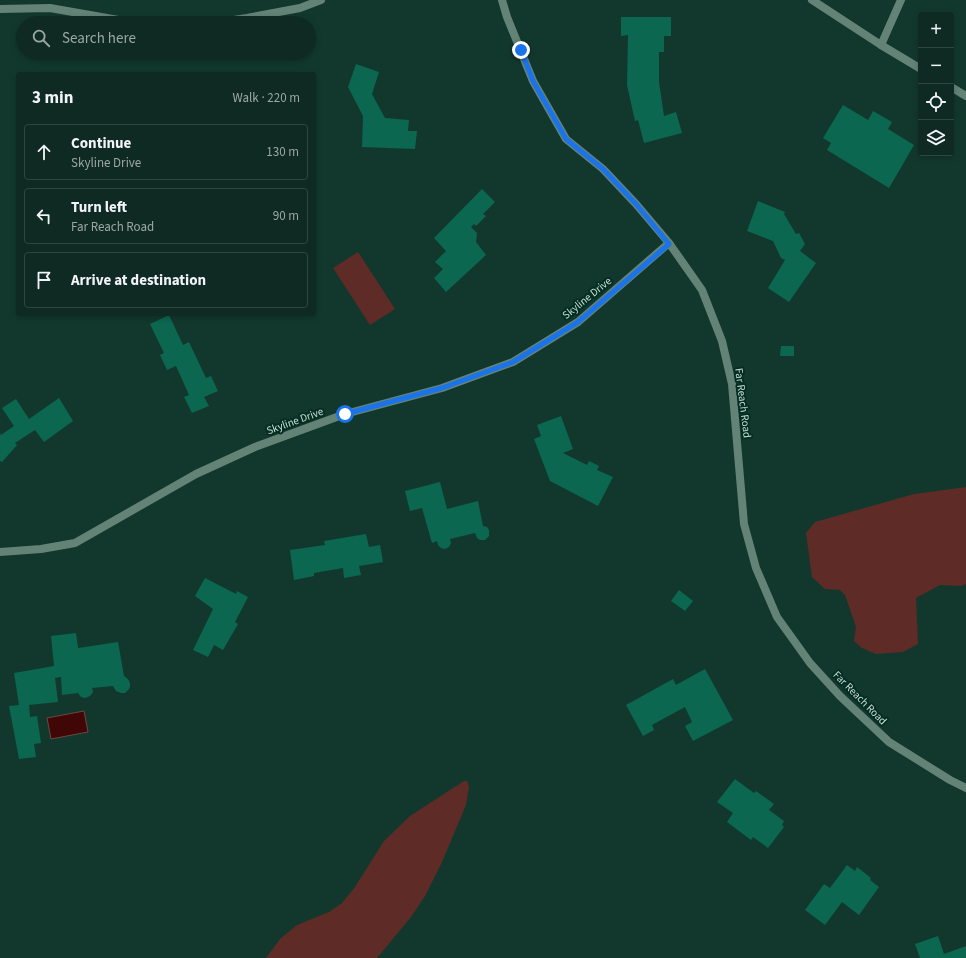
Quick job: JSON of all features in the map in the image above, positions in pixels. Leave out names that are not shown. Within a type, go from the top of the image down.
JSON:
[{"type":"street","points":[[258,16],[300,8],[321,0]]},
{"type":"street","name":"Far Reach Road","points":[[502,0],[533,81],[566,139],[603,169],[636,204],[669,244],[702,290],[722,341],[732,384],[744,524],[756,568],[777,617],[810,663],[840,696],[889,742],[950,780],[966,788]]},
{"type":"street","points":[[812,0],[918,67]]},
{"type":"street","points":[[881,45],[901,0]]},
{"type":"street","points":[[0,9],[50,8],[96,16]]},
{"type":"street","points":[[954,89],[966,96]]},
{"type":"street","name":"Skyline Drive","points":[[0,552],[41,549],[75,542],[196,474],[255,447],[345,414],[442,388],[513,362],[578,322],[669,244]]},
{"type":"shaded area","points":[[358,252],[395,309],[370,325],[333,268]]},
{"type":"shaded area","points":[[966,487],[966,584],[961,586],[940,585],[916,598],[918,644],[903,652],[876,654],[862,648],[854,641],[856,627],[845,595],[840,590],[825,589],[812,577],[806,533],[815,522],[914,494]]},
{"type":"shaded area","points":[[84,711],[88,732],[51,739],[47,718]]},
{"type":"shaded area","points":[[464,781],[467,781],[469,787],[466,805],[442,862],[425,896],[411,917],[377,958],[266,958],[280,939],[297,925],[329,912],[342,903],[355,887],[384,841],[410,816]]},
{"type":"building","points":[[621,17],[671,17],[671,36],[664,36],[664,52],[659,52],[659,82],[664,116],[676,112],[682,133],[644,143],[638,120],[635,121],[627,85],[628,35],[621,36]]},
{"type":"building","points":[[356,64],[379,72],[372,94],[385,118],[409,120],[408,131],[417,131],[415,149],[362,147],[363,116],[348,87]]},
{"type":"building","points":[[843,105],[868,120],[873,111],[892,122],[888,129],[914,145],[889,188],[827,150],[831,143],[823,138]]},
{"type":"building","points":[[482,189],[495,202],[483,214],[486,216],[476,226],[474,224],[471,227],[477,233],[476,242],[486,255],[446,292],[434,278],[443,269],[435,262],[446,251],[434,238]]},
{"type":"building","points":[[758,201],[785,212],[784,214],[796,234],[799,233],[805,244],[800,251],[816,263],[789,302],[768,288],[785,260],[781,258],[773,241],[747,231]]},
{"type":"building","points":[[169,316],[183,345],[189,342],[206,378],[211,376],[218,391],[204,397],[209,406],[192,413],[184,397],[189,395],[176,366],[167,370],[160,355],[164,353],[150,324]]},
{"type":"building","points":[[781,346],[794,346],[794,356],[780,356]]},
{"type":"building","points":[[59,398],[73,421],[44,442],[35,430],[15,443],[17,445],[2,462],[0,461],[0,433],[1,435],[14,426],[2,408],[16,399],[29,419]]},
{"type":"building","points":[[561,416],[573,449],[563,453],[587,465],[589,461],[599,466],[597,470],[613,477],[598,506],[550,481],[534,439],[541,436],[537,425]]},
{"type":"building","points":[[440,482],[447,509],[478,501],[483,526],[487,527],[489,530],[489,536],[485,540],[480,540],[477,538],[475,533],[450,539],[451,543],[449,547],[445,549],[438,545],[437,541],[432,543],[422,508],[410,511],[405,491]]},
{"type":"building","points":[[366,534],[369,547],[380,545],[383,562],[359,566],[361,575],[344,578],[343,568],[314,573],[314,576],[294,580],[290,550],[325,545],[324,541]]},
{"type":"building","points":[[205,578],[236,594],[237,591],[248,597],[235,622],[238,624],[223,650],[214,645],[208,657],[193,650],[213,609],[195,596]]},
{"type":"building","points":[[679,590],[693,601],[685,611],[671,601]]},
{"type":"building","points":[[76,633],[78,648],[118,642],[124,676],[128,679],[130,687],[125,693],[116,691],[113,686],[92,688],[93,692],[91,695],[85,698],[81,697],[78,693],[62,695],[61,677],[55,678],[58,702],[29,705],[30,717],[37,716],[41,743],[34,744],[36,757],[19,759],[9,706],[19,705],[14,673],[54,666],[51,636]]},
{"type":"building","points":[[705,669],[733,720],[693,741],[685,726],[692,722],[685,707],[652,725],[654,730],[643,736],[626,705],[673,679],[676,685]]},
{"type":"building","points":[[735,779],[754,793],[756,791],[774,804],[769,810],[784,821],[782,825],[784,827],[768,848],[753,837],[751,840],[727,822],[733,813],[717,802]]},
{"type":"building","points":[[847,865],[855,871],[857,867],[871,878],[870,880],[879,887],[859,915],[842,902],[825,925],[805,910],[824,884],[830,888]]},
{"type":"building","points":[[938,936],[944,954],[966,946],[966,958],[920,958],[915,944]]},
{"type":"route","points":[[345,414],[442,388],[513,362],[578,322],[669,244],[636,204],[603,169],[566,139],[533,81],[521,50]]}]
